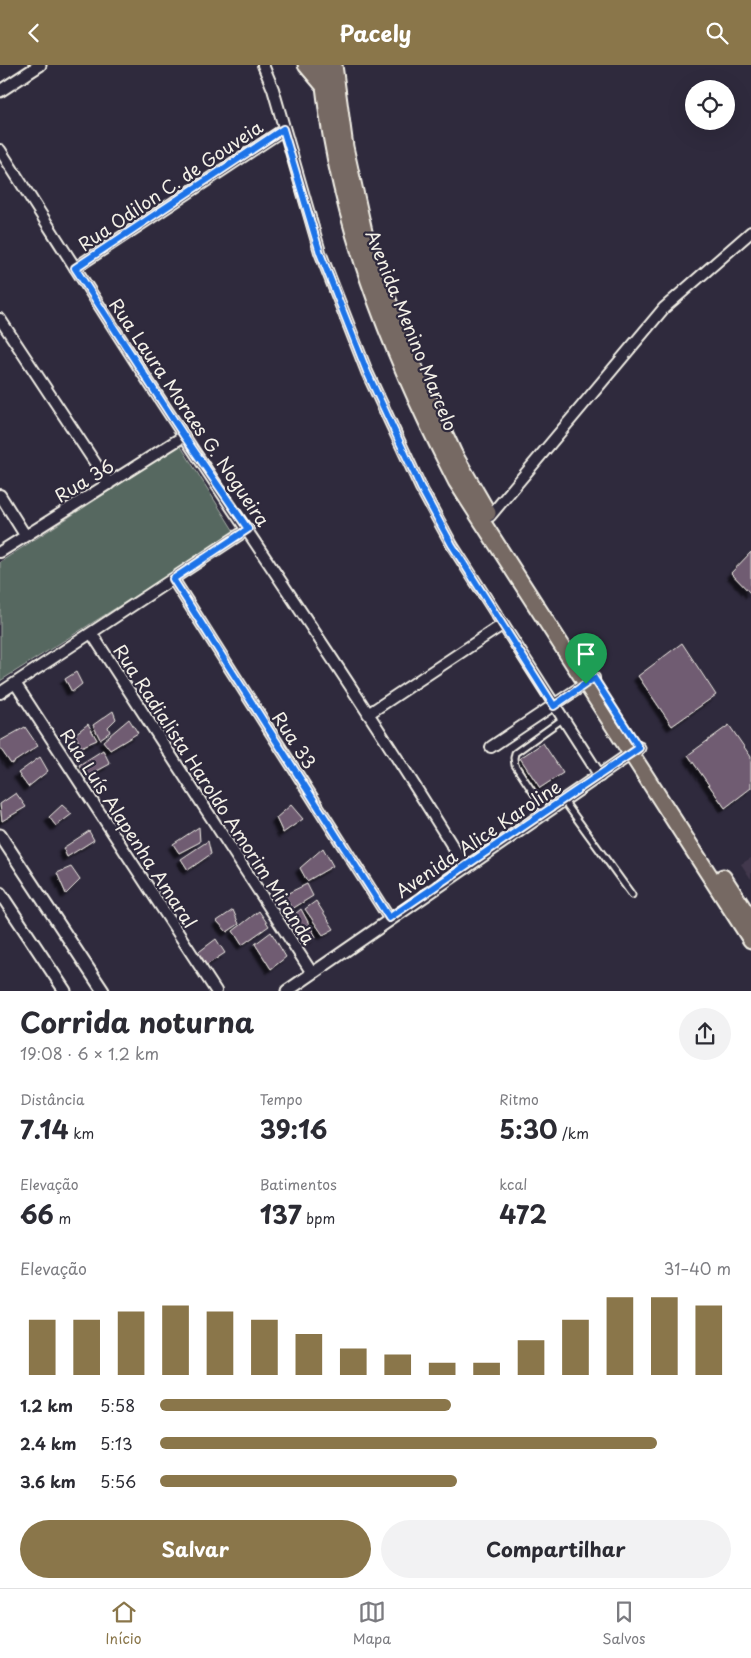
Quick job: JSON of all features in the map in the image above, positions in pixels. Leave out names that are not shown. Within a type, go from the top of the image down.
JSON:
[{"type":"main road","points":[[306,65],[324,85]]},
{"type":"main road","name":"Avenida Menino Marcelo","points":[[322,65],[333,151],[349,219],[363,267],[423,417],[456,481],[635,751],[751,940]]},
{"type":"main road","name":"Avenida Menino Marcelo","points":[[334,65],[346,147],[367,245],[412,360],[454,454],[590,681]]},
{"type":"main road","name":"Avenida Menino Marcelo","points":[[635,751],[751,920]]},
{"type":"street","points":[[0,91],[40,65]]},
{"type":"street","points":[[263,65],[273,89],[320,253],[367,372],[421,488],[452,545],[600,776]]},
{"type":"street","name":"Rua Odilon C. de Gouveia","points":[[75,268],[283,129]]},
{"type":"street","name":"Rua Laura Moraes G. Nogueira","points":[[0,150],[184,436],[248,529],[466,868]]},
{"type":"street","points":[[490,516],[664,309],[751,232]]},
{"type":"street","points":[[0,319],[109,484]]},
{"type":"street","name":"Rua 36","points":[[0,552],[184,436]]},
{"type":"street","points":[[0,495],[25,535]]},
{"type":"street","points":[[0,693],[92,634],[248,529]]},
{"type":"street","name":"Rua 33","points":[[173,579],[389,918]]},
{"type":"street","points":[[368,714],[502,625]]},
{"type":"street","name":"Rua Radialista Haroldo Amorim Miranda","points":[[92,634],[312,973]]},
{"type":"street","points":[[491,747],[590,681]]},
{"type":"street","name":"Rua Luís Alapenha Amaral","points":[[15,683],[216,991]]},
{"type":"street","name":"Avenida Alice Karoline","points":[[287,991],[389,918],[466,868],[635,751]]},
{"type":"street","points":[[0,835],[103,991]]},
{"type":"street","points":[[0,893],[65,991]]},
{"type":"lane","points":[[546,813],[516,765],[514,758],[516,753],[564,718]]},
{"type":"lane","points":[[564,801],[632,895]]},
{"type":"shaded area","points":[[751,858],[751,879],[741,864]]},
{"type":"green space","points":[[180,445],[235,533],[0,681],[0,562]]},
{"type":"building","points":[[751,552],[751,594],[731,573]]},
{"type":"building","points":[[682,643],[716,695],[672,726],[638,676]]},
{"type":"building","points":[[76,672],[82,684],[72,692],[65,679]]},
{"type":"building","points":[[113,711],[116,719],[108,727],[110,732],[100,739],[93,725]]},
{"type":"building","points":[[129,719],[138,733],[110,750],[103,741]]},
{"type":"building","points":[[88,724],[97,740],[81,747],[75,734]]},
{"type":"building","points":[[729,725],[751,757],[751,788],[725,808],[688,755]]},
{"type":"building","points":[[25,727],[38,746],[11,764],[0,748],[0,741]]},
{"type":"building","points":[[543,743],[563,773],[540,788],[520,758]]},
{"type":"building","points":[[103,750],[110,764],[86,777],[79,765]]},
{"type":"building","points":[[40,757],[48,771],[28,787],[18,773]]},
{"type":"building","points":[[16,793],[26,807],[2,821],[0,804]]},
{"type":"building","points":[[62,805],[72,814],[56,826],[49,817]]},
{"type":"building","points":[[291,805],[303,819],[283,833],[276,818]]},
{"type":"building","points":[[199,827],[200,842],[179,853],[173,844]]},
{"type":"building","points":[[89,831],[94,840],[67,857],[63,848]]},
{"type":"building","points":[[208,841],[211,854],[188,870],[181,859]]},
{"type":"building","points":[[323,848],[333,866],[307,881],[300,868]]},
{"type":"building","points":[[71,867],[80,880],[66,894],[57,873]]},
{"type":"building","points":[[307,884],[313,896],[292,909],[284,895]]},
{"type":"building","points":[[316,901],[334,929],[323,935],[305,909]]},
{"type":"building","points":[[301,909],[316,937],[306,944],[287,921]]},
{"type":"building","points":[[233,910],[239,924],[227,932],[217,921]]},
{"type":"building","points":[[259,911],[269,926],[242,945],[233,931]]},
{"type":"building","points":[[271,932],[286,957],[271,969],[255,944]]},
{"type":"building","points":[[216,939],[225,953],[205,966],[196,954]]},
{"type":"route","points":[[283,129],[320,253],[367,372],[421,488],[452,545],[554,706],[586,684],[594,678],[639,748],[466,868],[389,918],[173,579],[248,529],[184,436],[75,268],[283,129]]}]
